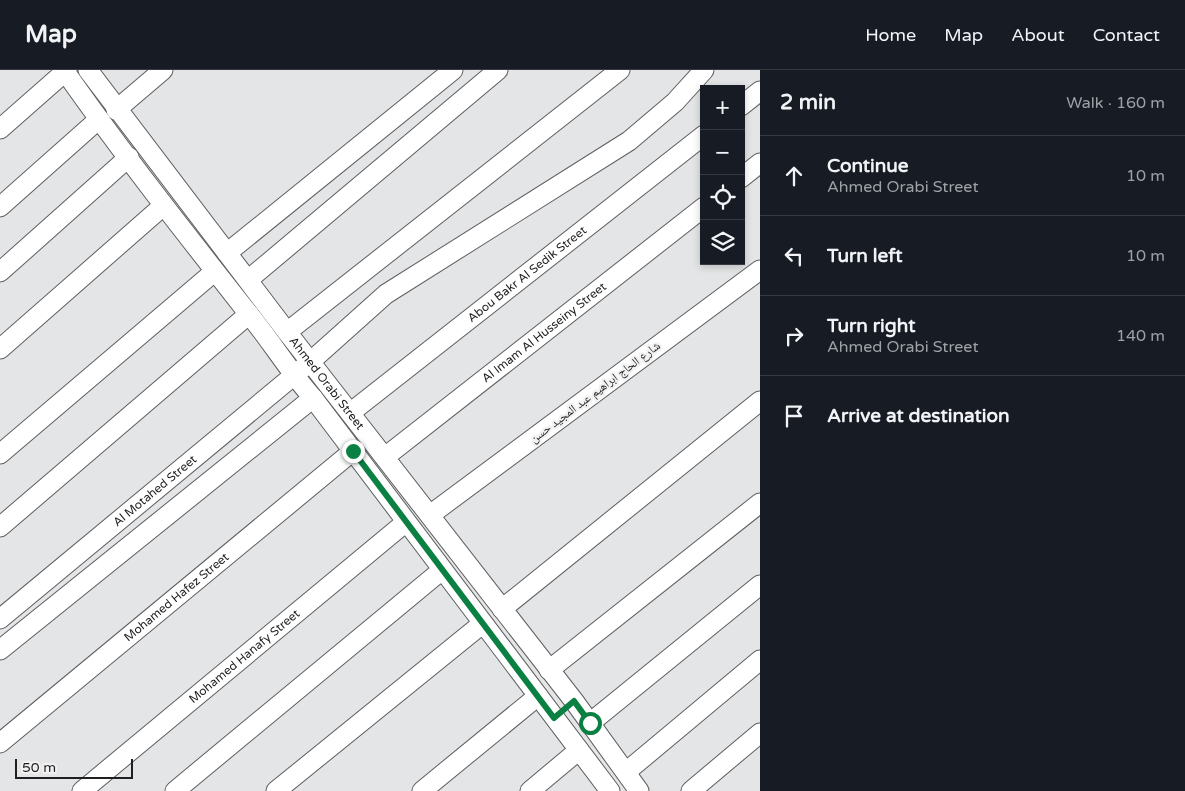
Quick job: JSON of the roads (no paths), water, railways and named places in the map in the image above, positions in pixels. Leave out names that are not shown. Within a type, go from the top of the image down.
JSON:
[{"type":"street","name":"Ahmed Orabi Street","points":[[65,70],[163,206],[249,314],[293,375],[313,398],[610,791]]},
{"type":"street","points":[[0,129],[65,70]]},
{"type":"street","name":"Ahmed Orabi Street","points":[[88,70],[116,110],[310,362],[574,701],[639,791]]},
{"type":"street","points":[[116,110],[163,70]]},
{"type":"street","points":[[227,253],[453,70]]},
{"type":"street","points":[[248,280],[498,70]]},
{"type":"street","points":[[287,332],[620,70]]},
{"type":"street","name":"Al Motahed Street","points":[[0,619],[310,362],[386,294],[456,248],[497,226],[629,141],[676,102],[704,70]]},
{"type":"street","points":[[745,103],[760,91]]},
{"type":"street","points":[[0,207],[99,119]]},
{"type":"street","name":"Abou Bakr Al Sedik Street","points":[[350,413],[700,138]]},
{"type":"street","points":[[0,272],[129,157]]},
{"type":"street","points":[[745,175],[760,163]]},
{"type":"street","points":[[0,349],[163,206]]},
{"type":"street","name":"Al Imam Al Husseiny Street","points":[[385,458],[700,210]]},
{"type":"street","name":"شارع الحاج ابراهيم عبد المجيد حسن","points":[[430,515],[760,270]]},
{"type":"street","points":[[0,454],[214,272]]},
{"type":"street","points":[[0,527],[249,314]]},
{"type":"street","points":[[0,650],[313,398]]},
{"type":"street","points":[[502,609],[760,401]]},
{"type":"street","name":"Mohamed Hafez Street","points":[[0,743],[353,451]]},
{"type":"street","points":[[549,670],[760,503]]},
{"type":"street","name":"Mohamed Hanafy Street","points":[[82,791],[406,522]]},
{"type":"street","points":[[175,791],[442,570]]},
{"type":"street","points":[[590,723],[760,585]]},
{"type":"street","points":[[276,791],[482,624]]},
{"type":"street","points":[[626,772],[760,660]]},
{"type":"street","points":[[422,791],[538,696]]},
{"type":"street","points":[[554,718],[574,701]]},
{"type":"street","points":[[691,791],[760,733]]},
{"type":"street","points":[[530,791],[579,750]]}]
